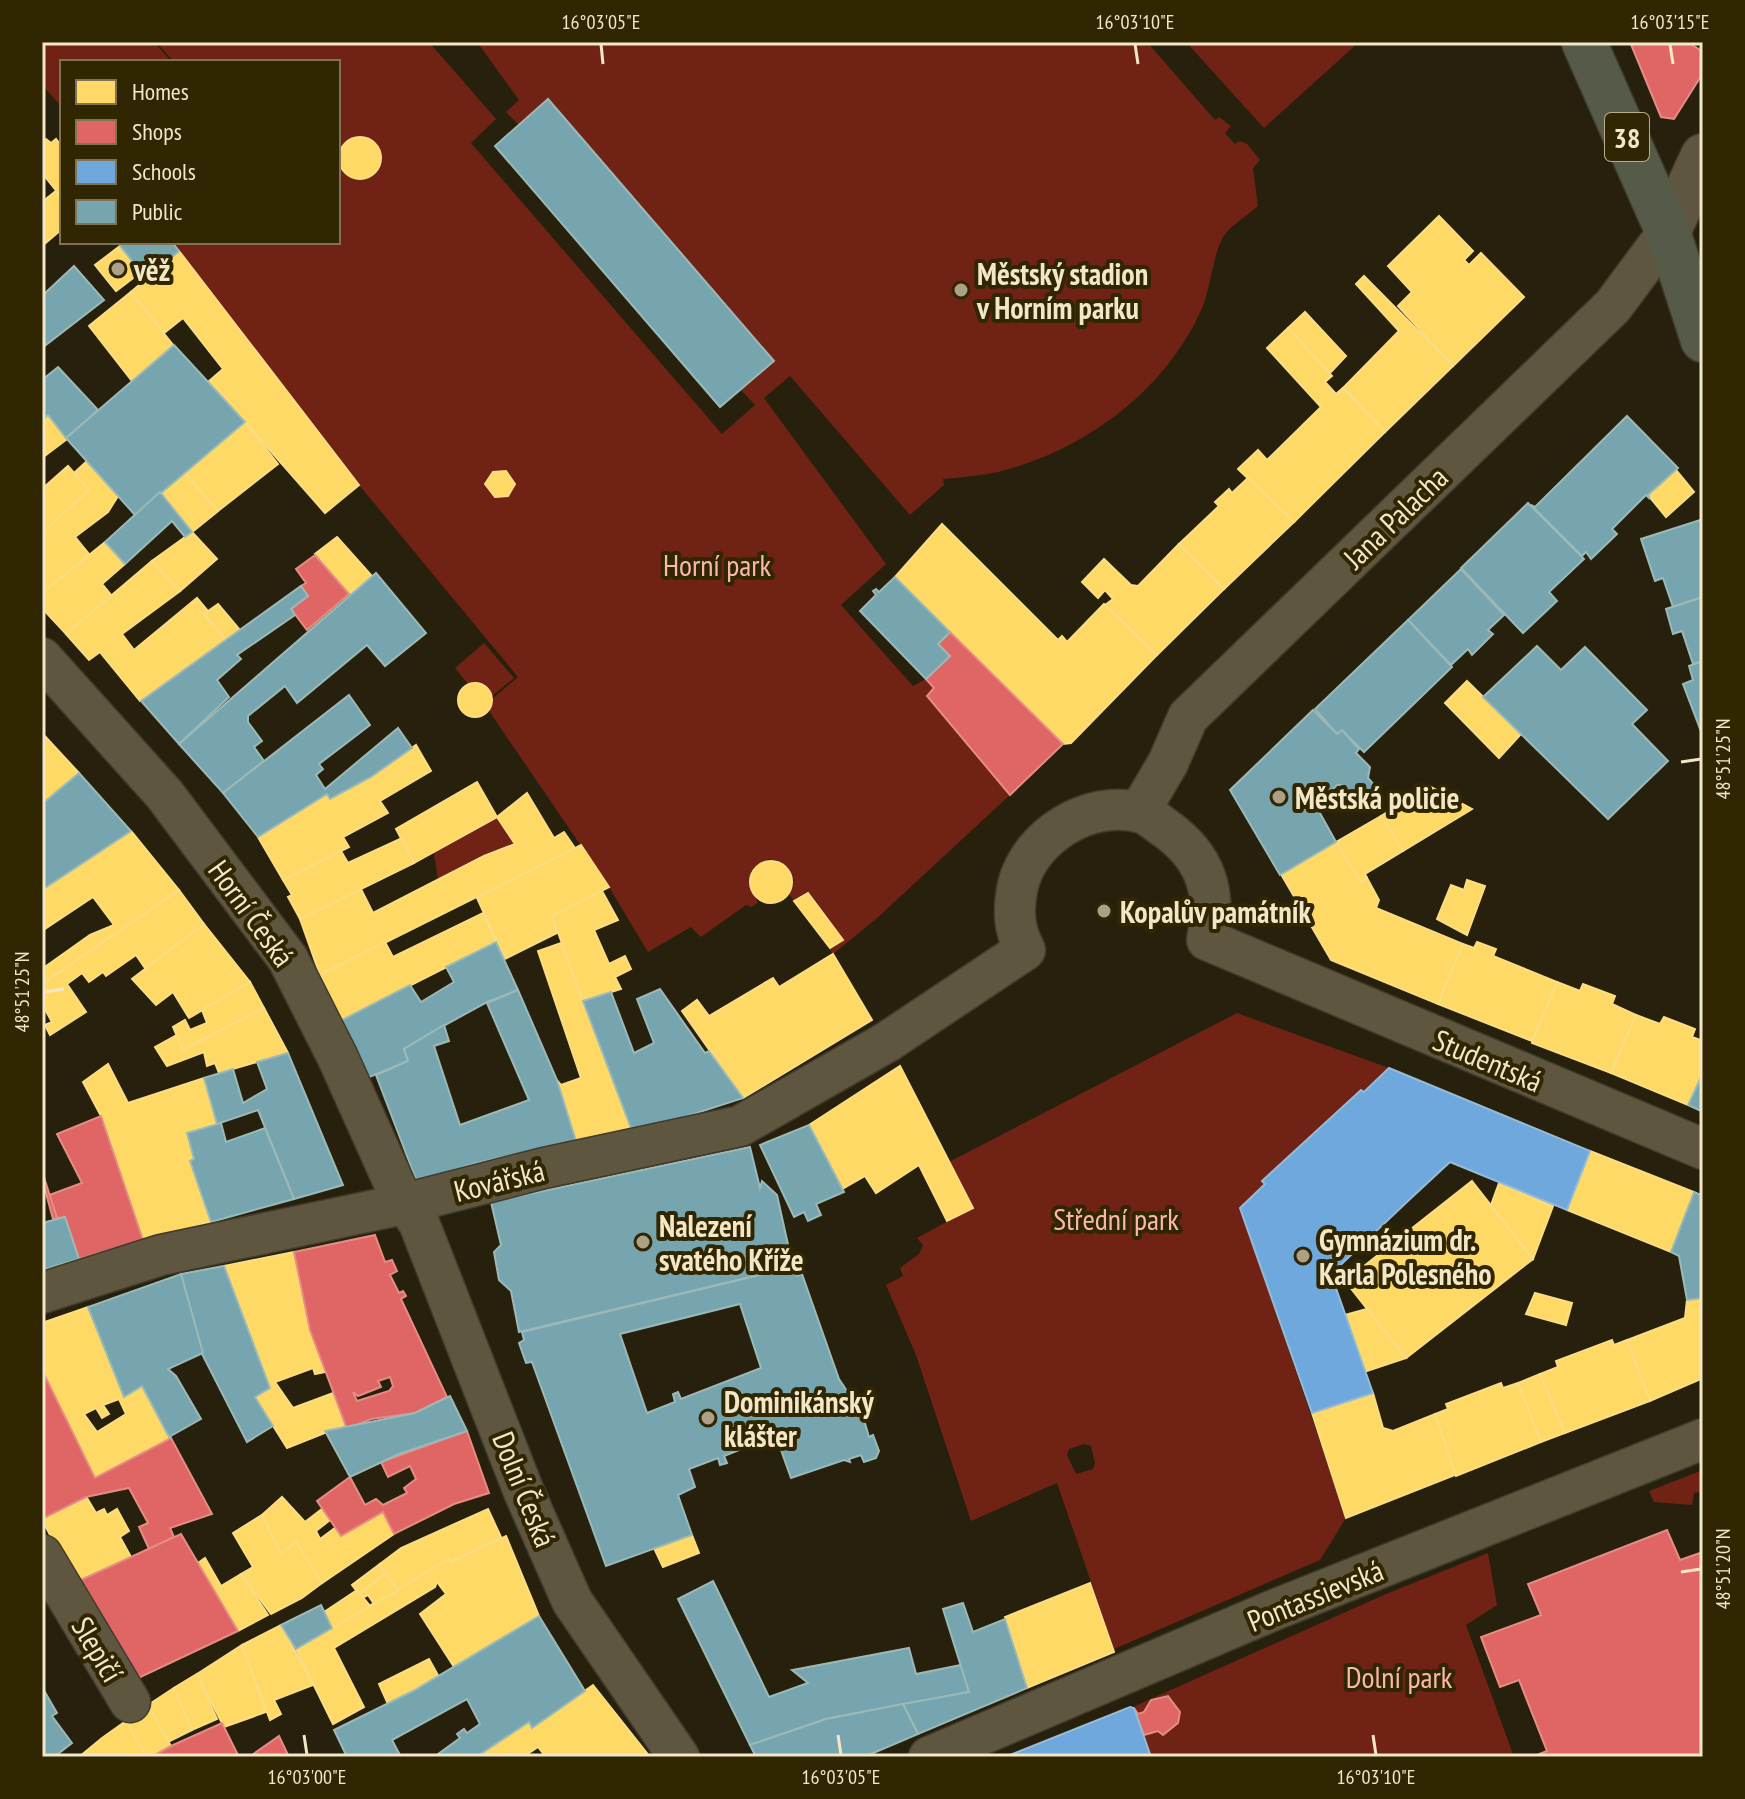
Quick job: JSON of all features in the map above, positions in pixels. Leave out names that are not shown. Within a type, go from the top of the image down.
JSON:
[{"type":"main road","name":"38","points":[[1584,42],[1668,232],[1703,340]]},
{"type":"street","points":[[1668,232],[1703,156]]},
{"type":"street","name":"Jana Palacha","points":[[1139,812],[1168,763],[1188,717],[1606,313],[1668,232]]},
{"type":"street","name":"Horní Česká","points":[[42,658],[165,795],[288,959],[404,1204]]},
{"type":"street","name":"Studentská","points":[[1139,812],[1194,851],[1209,895],[1207,940],[1273,971],[1703,1149]]},
{"type":"street","name":"Kovářská","points":[[42,1293],[161,1255],[404,1204],[544,1168],[740,1126],[803,1093],[934,1012],[1025,950],[1016,931],[1014,906],[1020,877],[1035,847],[1081,818],[1139,812]]},
{"type":"street","name":"Dolní Česká","points":[[404,1204],[419,1223],[524,1492],[572,1601],[679,1757]]},
{"type":"street","name":"Pontassievská","points":[[929,1757],[1285,1605],[1703,1439]]},
{"type":"street","name":"Slepičí","points":[[42,1555],[130,1702]]},
{"type":"green space","points":[[42,42],[154,42],[170,60],[60,60],[60,105],[42,85]]},
{"type":"green space","name":"Horní park","points":[[156,42],[429,42],[496,119],[471,143],[722,434],[755,405],[741,390],[774,360],[548,100],[519,125],[506,112],[519,100],[477,42],[1147,42],[1215,120],[1219,117],[1231,126],[1225,133],[1235,144],[1240,141],[1247,144],[1260,160],[1253,168],[1258,206],[1225,235],[1218,248],[1199,315],[1183,344],[1141,394],[1089,434],[1060,450],[998,472],[943,479],[944,485],[910,515],[790,376],[764,398],[886,564],[841,605],[913,686],[926,679],[934,688],[928,696],[1010,795],[876,919],[833,954],[789,894],[794,880],[780,861],[768,859],[751,871],[750,883],[758,903],[751,907],[746,905],[701,937],[691,927],[648,952],[609,887],[489,711],[492,699],[518,677],[359,485],[174,244],[340,244],[340,60],[172,60]],"holes":[[[506,471],[515,483],[508,495],[495,497],[485,485],[493,472]]]},
{"type":"green space","points":[[1186,42],[1359,42],[1264,128]]},
{"type":"green space","points":[[484,643],[514,678],[492,696],[484,685],[468,684],[455,668]]},
{"type":"green space","points":[[501,814],[560,855],[458,907],[438,880],[434,853]]},
{"type":"green space","name":"Střední park","points":[[1237,1013],[1389,1068],[1364,1092],[1360,1090],[1263,1181],[1265,1184],[1240,1208],[1346,1518],[1320,1560],[1114,1649],[1057,1483],[971,1521],[916,1355],[886,1285],[903,1276],[900,1268],[919,1254],[923,1245],[917,1238],[972,1208],[949,1162]],"holes":[[[1084,1444],[1091,1446],[1095,1463],[1093,1469],[1076,1474],[1067,1455],[1069,1449]]]},
{"type":"green space","points":[[1703,1470],[1703,1492],[1694,1493],[1692,1505],[1654,1502],[1649,1491]]},
{"type":"green space","name":"Dolní park","points":[[1488,1553],[1497,1605],[1466,1625],[1514,1757],[1151,1757],[1144,1735],[1158,1731],[1165,1734],[1168,1728],[1178,1723],[1180,1712],[1168,1696],[1151,1700],[1144,1712],[1138,1714],[1135,1706],[1386,1594]]},
{"type":"building: Homes","points":[[352,138],[368,138],[380,150],[380,166],[368,178],[352,178],[340,166],[340,150]]},
{"type":"building: Homes","points":[[46,139],[51,143],[56,139],[60,144],[60,196],[42,173],[42,143]]},
{"type":"building: Homes","points":[[56,191],[60,196],[60,231],[42,246],[42,202]]},
{"type":"building: Homes","points":[[1439,216],[1473,251],[1464,260],[1469,265],[1481,253],[1524,297],[1453,366],[1398,306],[1412,292],[1388,266]]},
{"type":"building: Homes","name":"věž","points":[[120,246],[141,272],[116,291],[95,265]]},
{"type":"building: Homes","points":[[179,251],[359,485],[325,513],[209,381],[223,369],[183,318],[164,333],[131,292]]},
{"type":"building: Homes","points":[[1364,276],[1453,366],[1385,432],[1343,388],[1399,331],[1356,284]]},
{"type":"building: Homes","points":[[131,292],[173,345],[132,381],[89,326]]},
{"type":"building: Homes","points":[[1305,312],[1346,356],[1330,373],[1288,328]]},
{"type":"building: Homes","points":[[1288,328],[1332,376],[1325,382],[1336,394],[1343,388],[1385,432],[1294,522],[1238,469],[1258,450],[1267,460],[1321,407],[1267,348]]},
{"type":"building: Homes","points":[[48,415],[67,439],[42,458],[42,420]]},
{"type":"building: Homes","points":[[245,422],[278,464],[218,511],[185,473]]},
{"type":"building: Homes","points":[[87,461],[118,496],[108,512],[75,537],[89,554],[42,593],[42,533],[89,490],[74,473]]},
{"type":"building: Homes","points":[[68,466],[89,490],[42,533],[42,489]]},
{"type":"building: Homes","points":[[1676,470],[1694,492],[1666,517],[1648,495]]},
{"type":"building: Homes","points":[[506,471],[515,484],[508,496],[495,497],[485,484],[493,472]]},
{"type":"building: Homes","points":[[185,473],[218,511],[192,532],[160,492]]},
{"type":"building: Homes","points":[[1248,478],[1294,522],[1224,589],[1179,544],[1219,506],[1215,502],[1229,489],[1232,493]]},
{"type":"building: Homes","points":[[942,524],[1058,640],[1062,636],[1067,642],[1104,604],[1157,655],[1071,743],[1063,744],[895,577]]},
{"type":"building: Homes","points":[[192,532],[217,559],[180,591],[152,561]]},
{"type":"building: Homes","points":[[337,537],[372,576],[349,594],[315,554]]},
{"type":"building: Homes","points":[[105,542],[125,564],[102,584],[112,596],[66,634],[42,608],[42,593]]},
{"type":"building: Homes","points":[[1179,544],[1224,589],[1157,655],[1105,605],[1113,599],[1105,590],[1098,598],[1082,582],[1104,559],[1131,585],[1138,586]]},
{"type":"building: Homes","points":[[152,561],[180,591],[122,634],[134,650],[197,598],[208,611],[204,614],[226,640],[140,701],[100,652],[89,660],[66,634]]},
{"type":"building: Homes","points":[[218,604],[240,630],[226,640],[204,614]]},
{"type":"building: Homes","points":[[1467,681],[1521,734],[1499,758],[1445,703]]},
{"type":"building: Homes","points":[[475,683],[487,688],[492,700],[487,712],[475,717],[463,712],[458,700],[463,688]]},
{"type":"building: Homes","points":[[42,733],[79,773],[42,804]]},
{"type":"building: Homes","points":[[416,745],[431,771],[380,801],[388,813],[343,837],[349,847],[283,880],[258,837],[327,794],[330,799],[371,777]]},
{"type":"building: Homes","points":[[477,782],[497,817],[414,863],[396,829]]},
{"type":"building: Homes","points":[[1429,786],[1472,809],[1403,851],[1381,816]]},
{"type":"building: Homes","points":[[527,793],[554,838],[564,832],[575,848],[320,975],[300,919],[361,889],[373,913],[484,856],[515,844],[497,817]]},
{"type":"building: Homes","points":[[1381,816],[1403,851],[1365,874],[1367,878],[1361,882],[1336,842]]},
{"type":"building: Homes","points":[[131,831],[179,890],[42,984],[42,969],[90,935],[114,925],[93,897],[42,931],[42,890]]},
{"type":"building: Homes","points":[[402,838],[414,863],[300,919],[283,880],[341,851],[348,863]]},
{"type":"building: Homes","points":[[1336,842],[1361,882],[1367,878],[1379,900],[1376,908],[1463,944],[1438,1004],[1331,960],[1281,874]]},
{"type":"building: Homes","points":[[581,845],[609,887],[552,916],[557,933],[505,959],[477,898]]},
{"type":"building: Homes","points":[[771,861],[786,867],[792,882],[786,897],[771,903],[756,897],[750,882],[756,867]]},
{"type":"building: Homes","points":[[1467,880],[1485,886],[1467,935],[1437,919],[1451,885],[1464,890]]},
{"type":"building: Homes","points":[[179,890],[204,924],[145,968],[136,955],[106,976],[103,972],[89,982],[82,973],[67,984],[86,1012],[50,1035],[45,1025],[52,1022],[42,1004],[42,984]]},
{"type":"building: Homes","points":[[602,891],[618,920],[594,930],[609,964],[625,956],[631,969],[615,977],[621,989],[583,1001],[552,916]]},
{"type":"building: Homes","points":[[808,893],[843,940],[830,948],[794,901]]},
{"type":"building: Homes","points":[[483,913],[496,942],[340,1021],[320,975],[385,942],[393,957]]},
{"type":"building: Homes","points":[[204,924],[250,982],[189,1018],[173,992],[156,1005],[132,979]]},
{"type":"building: Homes","points":[[1477,942],[1496,949],[1493,956],[1557,982],[1532,1041],[1438,1004],[1463,944],[1474,948]]},
{"type":"building: Homes","points":[[561,943],[631,1128],[576,1141],[557,1080],[561,1085],[581,1078],[538,951]]},
{"type":"building: Homes","points":[[833,954],[872,1020],[743,1098],[682,1011],[697,1000],[709,1016],[773,978],[779,987]]},
{"type":"building: Homes","points":[[250,982],[264,1008],[183,1050],[173,1027],[185,1020],[190,1030],[207,1023],[202,1010]]},
{"type":"building: Homes","points":[[1557,982],[1580,991],[1583,984],[1615,996],[1612,1004],[1636,1015],[1611,1073],[1532,1043]]},
{"type":"building: Homes","points":[[264,1008],[288,1053],[219,1073],[215,1063],[207,1066],[204,1052],[167,1066],[155,1047],[177,1035],[183,1050]]},
{"type":"building: Homes","points":[[1636,1015],[1660,1024],[1664,1017],[1695,1029],[1692,1037],[1703,1041],[1703,1073],[1688,1105],[1611,1073]]},
{"type":"building: Homes","points":[[108,1064],[128,1103],[204,1078],[217,1123],[187,1133],[194,1159],[190,1161],[211,1222],[143,1240],[101,1116],[83,1082]]},
{"type":"building: Homes","points":[[900,1066],[973,1208],[947,1221],[919,1165],[876,1193],[865,1176],[842,1189],[809,1125]]},
{"type":"building: Homes","points":[[1590,1151],[1694,1192],[1671,1252],[1567,1210]]},
{"type":"building: Homes","points":[[1472,1181],[1533,1259],[1406,1358],[1345,1281]]},
{"type":"building: Homes","points":[[1499,1183],[1553,1206],[1533,1259],[1491,1205]]},
{"type":"building: Homes","points":[[294,1252],[310,1330],[325,1372],[315,1374],[313,1368],[275,1382],[293,1408],[333,1393],[345,1425],[287,1448],[255,1397],[270,1388],[224,1266]]},
{"type":"building: Homes","points":[[1535,1293],[1572,1303],[1566,1325],[1526,1314]]},
{"type":"building: Homes","points":[[1703,1298],[1703,1378],[1650,1401],[1627,1340],[1685,1318],[1687,1300]]},
{"type":"building: Homes","points":[[88,1307],[124,1397],[142,1386],[171,1438],[95,1478],[42,1370],[42,1323]],"holes":[[[119,1399],[126,1414],[97,1432],[84,1414],[96,1408],[102,1418],[109,1414],[103,1405]]]},
{"type":"building: Homes","points":[[1367,1309],[1406,1358],[1364,1372],[1345,1315]]},
{"type":"building: Homes","points":[[1612,1340],[1614,1345],[1627,1340],[1650,1401],[1565,1433],[1540,1374],[1558,1367],[1556,1361]]},
{"type":"building: Homes","points":[[1540,1374],[1565,1433],[1541,1442],[1518,1383]]},
{"type":"building: Homes","points":[[1501,1383],[1503,1388],[1518,1383],[1541,1442],[1456,1476],[1435,1414],[1448,1409],[1446,1404]]},
{"type":"building: Homes","points":[[1373,1393],[1383,1428],[1393,1431],[1435,1414],[1455,1475],[1346,1518],[1312,1413]]},
{"type":"building: Homes","points":[[282,1497],[305,1522],[322,1509],[330,1520],[316,1531],[320,1539],[335,1528],[341,1536],[383,1512],[394,1534],[322,1583],[296,1542],[281,1554],[262,1515]]},
{"type":"building: Homes","points":[[87,1498],[96,1513],[104,1509],[107,1515],[117,1509],[129,1531],[120,1537],[131,1557],[74,1583],[42,1519]]},
{"type":"building: Homes","points":[[488,1509],[501,1537],[451,1562],[449,1559],[398,1591],[380,1564],[401,1548]]},
{"type":"building: Homes","points":[[262,1515],[281,1554],[296,1542],[322,1583],[302,1598],[271,1614],[241,1574],[253,1567],[233,1533]]},
{"type":"building: Homes","points":[[692,1535],[699,1553],[663,1567],[654,1548]]},
{"type":"building: Homes","points":[[506,1536],[539,1616],[454,1667],[420,1614],[446,1594],[437,1582],[435,1587],[334,1648],[364,1707],[333,1724],[296,1649],[449,1559],[451,1562]]},
{"type":"building: Homes","points":[[205,1558],[221,1586],[241,1574],[268,1615],[238,1631],[198,1563]]},
{"type":"building: Homes","points":[[380,1564],[386,1573],[359,1594],[352,1585]]},
{"type":"building: Homes","points":[[386,1573],[398,1591],[374,1604],[368,1595],[362,1598],[359,1594]]},
{"type":"building: Homes","points":[[1090,1583],[1114,1652],[1027,1688],[1005,1617]]},
{"type":"building: Homes","points":[[357,1590],[370,1606],[332,1628],[324,1612]]},
{"type":"building: Homes","points":[[281,1625],[313,1685],[274,1700],[281,1714],[270,1720],[242,1645]]},
{"type":"building: Homes","points":[[242,1645],[266,1712],[224,1727],[197,1674]]},
{"type":"building: Homes","points":[[429,1659],[439,1677],[388,1704],[379,1684]]},
{"type":"building: Homes","points":[[197,1674],[217,1719],[192,1730],[174,1688]]},
{"type":"building: Homes","points":[[593,1685],[650,1757],[546,1757],[538,1747],[523,1757],[476,1757],[529,1722],[532,1728]]},
{"type":"building: Homes","points":[[174,1688],[192,1730],[168,1742],[148,1705]]},
{"type":"building: Homes","points":[[148,1705],[171,1746],[151,1757],[147,1757],[126,1721]]},
{"type":"building: Homes","points":[[126,1721],[147,1757],[79,1757],[102,1738]]},
{"type":"building: Shops","points":[[1630,42],[1688,42],[1703,52],[1703,73],[1674,119],[1661,117]]},
{"type":"building: Shops","points":[[315,555],[349,594],[307,630],[291,609],[308,596],[301,586],[306,583],[296,569]]},
{"type":"building: Shops","points":[[950,632],[1063,744],[1010,795],[927,696],[934,688],[926,679],[950,656],[938,644]]},
{"type":"building: Shops","points":[[101,1116],[143,1240],[79,1259],[65,1217],[57,1218],[49,1195],[82,1183],[57,1134]]},
{"type":"building: Shops","points":[[42,1171],[57,1218],[53,1219]]},
{"type":"building: Shops","points":[[375,1235],[385,1262],[392,1260],[397,1271],[390,1275],[399,1293],[403,1291],[406,1296],[401,1299],[447,1397],[415,1413],[371,1419],[347,1429],[310,1330],[294,1252]],"holes":[[[390,1377],[393,1386],[389,1391],[357,1401],[353,1392],[358,1396],[381,1387],[378,1381]]]},
{"type":"building: Shops","points":[[42,1370],[95,1478],[171,1438],[212,1514],[170,1528],[174,1537],[149,1549],[139,1527],[148,1523],[129,1488],[86,1497],[42,1519]]},
{"type":"building: Shops","points":[[467,1431],[489,1493],[454,1504],[394,1534],[383,1512],[341,1536],[317,1501],[350,1477],[365,1505],[376,1499],[383,1505],[407,1493],[404,1488],[416,1479],[410,1466],[388,1477],[381,1462]]},
{"type":"building: Shops","points":[[1667,1530],[1680,1560],[1703,1552],[1703,1757],[1532,1757],[1547,1751],[1519,1680],[1500,1687],[1481,1637],[1541,1615],[1528,1584]]},
{"type":"building: Shops","points":[[181,1534],[238,1631],[132,1681],[74,1583]]},
{"type":"building: Shops","points":[[1168,1696],[1180,1712],[1178,1723],[1163,1735],[1158,1731],[1144,1735],[1134,1708],[1138,1714],[1144,1712],[1151,1700]]},
{"type":"building: Shops","points":[[222,1723],[239,1757],[151,1757],[171,1746]]},
{"type":"building: Shops","points":[[279,1736],[289,1757],[249,1757]]},
{"type":"building: Schools","name":"Gymnázium dr. Karla Polesného","points":[[1389,1068],[1590,1151],[1567,1210],[1450,1162],[1409,1200],[1331,1274],[1373,1393],[1312,1413],[1240,1208],[1265,1184],[1262,1181]]},
{"type":"building: Schools","points":[[1134,1708],[1151,1757],[1005,1757]]},
{"type":"building: Public","points":[[548,99],[774,361],[720,407],[495,146]]},
{"type":"building: Public","points":[[174,244],[179,251],[149,277],[146,268],[141,272],[120,246]]},
{"type":"building: Public","points":[[74,266],[104,300],[42,348],[42,296]]},
{"type":"building: Public","points":[[174,345],[245,422],[135,515],[66,438]]},
{"type":"building: Public","points":[[58,367],[98,410],[66,438],[48,415],[42,420],[42,380]]},
{"type":"building: Public","points":[[1627,416],[1678,468],[1648,495],[1650,499],[1646,495],[1612,529],[1617,534],[1591,559],[1586,552],[1582,556],[1531,505],[1535,507]]},
{"type":"building: Public","points":[[160,492],[192,532],[185,537],[172,521],[125,564],[105,542]]},
{"type":"building: Public","points":[[1528,503],[1584,559],[1549,592],[1557,601],[1523,633],[1461,568]]},
{"type":"building: Public","points":[[1703,519],[1703,597],[1673,607],[1663,578],[1655,581],[1641,539]]},
{"type":"building: Public","points":[[1461,569],[1504,615],[1488,630],[1493,634],[1472,655],[1468,649],[1451,665],[1408,620]]},
{"type":"building: Public","points":[[376,573],[426,633],[385,666],[367,645],[297,703],[285,686],[248,716],[248,722],[262,741],[254,747],[264,761],[223,793],[179,744]]},
{"type":"building: Public","points":[[895,577],[950,632],[938,644],[950,656],[926,679],[860,611],[876,595],[873,591],[876,589],[879,592]]},
{"type":"building: Public","points":[[301,586],[308,596],[291,609],[295,615],[237,655],[241,659],[217,680],[229,697],[179,744],[141,701]]},
{"type":"building: Public","points":[[1703,597],[1703,661],[1693,664],[1682,631],[1673,634],[1666,609]]},
{"type":"building: Public","points":[[1408,620],[1452,667],[1364,752],[1342,730],[1337,734],[1315,709]]},
{"type":"building: Public","points":[[1537,646],[1561,670],[1585,647],[1647,710],[1632,724],[1668,761],[1608,819],[1483,697]]},
{"type":"building: Public","points":[[1703,661],[1702,734],[1683,684],[1693,680],[1689,666]]},
{"type":"building: Public","points":[[349,695],[370,725],[319,764],[323,769],[316,775],[325,789],[398,728],[412,748],[371,777],[330,799],[327,794],[258,837],[223,793]]},
{"type":"building: Public","name":"Městská policie","points":[[1313,710],[1337,734],[1342,730],[1359,749],[1356,753],[1370,767],[1368,778],[1376,787],[1360,803],[1343,785],[1337,785],[1316,806],[1336,842],[1280,875],[1230,790]]},
{"type":"building: Public","points":[[79,773],[131,831],[42,890],[42,804]]},
{"type":"building: Public","points":[[496,942],[518,990],[487,1002],[427,1035],[428,1038],[404,1049],[408,1061],[367,1078],[340,1021],[410,985],[421,1002],[454,982],[446,967]]},
{"type":"building: Public","points":[[660,989],[705,1053],[709,1051],[743,1098],[675,1120],[631,1128],[583,1001],[611,992],[634,1053],[654,1043],[637,999]]},
{"type":"building: Public","points":[[518,990],[557,1080],[576,1141],[472,1164],[417,1182],[376,1075],[408,1061],[404,1049],[444,1025],[449,1041],[434,1046],[460,1125],[529,1100],[487,1003]]},
{"type":"building: Public","points":[[288,1053],[343,1185],[294,1199],[258,1110],[217,1124],[204,1078],[233,1069],[243,1103],[267,1089],[257,1062]]},
{"type":"building: Public","points":[[1703,1073],[1703,1112],[1688,1105]]},
{"type":"building: Public","points":[[221,1123],[226,1142],[265,1128],[294,1199],[211,1222],[190,1161],[194,1159],[187,1133]]},
{"type":"building: Public","points":[[809,1125],[844,1192],[816,1204],[821,1215],[808,1221],[804,1212],[794,1217],[760,1145]]},
{"type":"building: Public","name":"Nalezení svatého Kříže","points":[[750,1147],[760,1188],[762,1181],[777,1195],[793,1267],[519,1332],[511,1291],[499,1280],[494,1252],[501,1245],[491,1202]]},
{"type":"building: Public","points":[[1694,1192],[1703,1196],[1703,1298],[1687,1300],[1679,1256],[1671,1252]]},
{"type":"building: Public","points":[[65,1217],[79,1259],[42,1270],[42,1223]]},
{"type":"building: Public","points":[[224,1266],[270,1388],[255,1397],[273,1426],[247,1442],[202,1354],[181,1274]]},
{"type":"building: Public","name":"Dominikánský klášter","points":[[793,1267],[797,1276],[802,1274],[839,1379],[849,1394],[855,1391],[857,1398],[853,1400],[858,1415],[862,1413],[869,1437],[873,1435],[879,1451],[876,1458],[864,1462],[861,1455],[849,1459],[850,1462],[844,1460],[791,1478],[776,1436],[765,1440],[767,1446],[761,1447],[759,1442],[724,1456],[727,1463],[720,1465],[718,1458],[689,1469],[695,1487],[678,1495],[692,1535],[606,1566],[532,1362],[526,1363],[519,1343],[524,1340],[522,1332]],"holes":[[[740,1304],[761,1368],[681,1399],[678,1392],[673,1394],[675,1402],[647,1413],[620,1334]]]},
{"type":"building: Public","points":[[181,1274],[203,1353],[168,1369],[176,1376],[201,1419],[169,1437],[142,1386],[124,1397],[88,1307]]},
{"type":"building: Public","points":[[450,1396],[467,1431],[399,1454],[350,1477],[325,1431],[415,1413]]},
{"type":"building: Public","points":[[713,1581],[769,1697],[808,1683],[792,1670],[909,1648],[916,1674],[961,1665],[969,1692],[826,1719],[750,1745],[678,1599]]},
{"type":"building: Public","points":[[963,1603],[973,1632],[1005,1619],[1027,1688],[918,1734],[903,1704],[969,1692],[943,1609]]},
{"type":"building: Public","points":[[321,1605],[332,1628],[296,1649],[281,1625]]},
{"type":"building: Public","points":[[539,1616],[585,1691],[532,1728],[529,1722],[476,1757],[434,1757],[460,1738],[457,1734],[464,1729],[467,1733],[480,1724],[467,1699],[392,1740],[401,1757],[347,1757],[334,1730],[413,1691]]},
{"type":"building: Public","points":[[42,1687],[57,1713],[52,1716],[72,1743],[54,1757],[42,1757]]},
{"type":"building: Public","points":[[903,1704],[918,1734],[864,1757],[756,1757],[750,1745],[826,1719]]},
{"type":"place","name":"věž","points":[[118,269]]},
{"type":"place","name":"Městský stadion v Horním parku","points":[[961,290]]},
{"type":"place","name":"Městská policie","points":[[1279,797]]},
{"type":"place","name":"Kopalův památník","points":[[1104,911]]},
{"type":"place","name":"Nalezení svatého Kříže","points":[[643,1242]]},
{"type":"place","name":"Gymnázium dr. Karla Polesného","points":[[1303,1256]]},
{"type":"place","name":"Dominikánský klášter","points":[[708,1418]]}]
